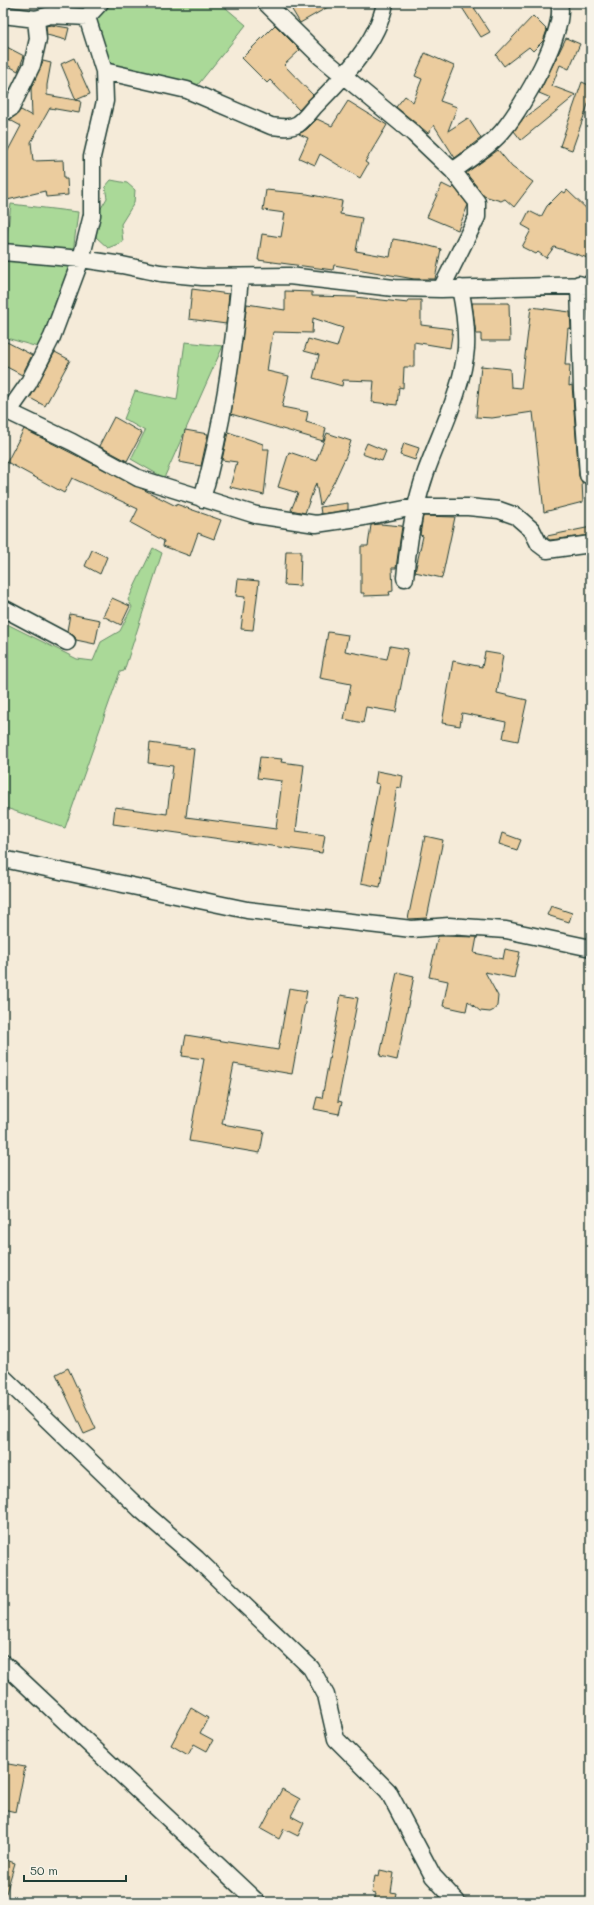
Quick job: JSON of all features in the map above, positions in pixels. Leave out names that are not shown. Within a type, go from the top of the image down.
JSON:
[{"type":"street","points":[[87,17],[100,3]]},
{"type":"street","points":[[266,3],[321,57],[414,134],[453,171],[477,202],[477,217],[441,289]]},
{"type":"street","points":[[104,71],[187,90],[271,126],[286,128],[298,124],[344,75],[374,32],[383,13],[385,3]]},
{"type":"street","points":[[453,171],[486,146],[505,129],[541,69],[555,32],[561,10],[559,3]]},
{"type":"street","points":[[3,15],[36,19],[63,9],[87,17]]},
{"type":"street","points":[[87,17],[104,71],[105,101],[92,157],[92,215],[81,259],[52,337],[28,384],[6,410],[72,442],[138,478],[256,515],[316,524],[364,517],[415,507],[468,507],[498,510],[516,516],[532,530],[539,544],[547,550],[591,544]]},
{"type":"street","points":[[3,113],[11,108],[32,65],[38,39],[36,19]]},
{"type":"street","points":[[3,252],[81,259],[122,265],[160,273],[202,278],[289,276],[394,288],[441,289],[585,285],[582,390],[588,475]]},
{"type":"street","points":[[202,499],[212,465],[224,401],[235,334],[240,278]]},
{"type":"street","points":[[405,578],[407,548],[415,507],[462,374],[466,347],[464,307],[460,288]]},
{"type":"street","points":[[3,608],[67,642]]},
{"type":"street","points":[[3,859],[247,910],[412,929],[449,926],[506,930],[591,948]]},
{"type":"street","points":[[3,1376],[140,1509],[196,1558],[311,1668],[326,1695],[336,1739],[388,1791],[433,1876],[457,1902]]},
{"type":"street","points":[[3,1663],[257,1902]]},
{"type":"green space","points":[[113,3],[220,3],[246,25],[196,87],[111,69],[92,22]]},
{"type":"green space","points":[[111,180],[127,183],[135,190],[134,203],[121,224],[123,242],[108,248],[96,237],[100,210],[107,198],[105,187]]},
{"type":"green space","points":[[11,204],[78,212],[73,253],[53,248],[6,244]]},
{"type":"green space","points":[[3,260],[74,262],[41,348],[3,337]]},
{"type":"green space","points":[[185,342],[223,346],[164,478],[131,459],[145,431],[124,419],[135,391],[177,400]]},
{"type":"green space","points":[[153,548],[162,553],[124,671],[120,672],[65,828],[3,807],[3,622],[77,659],[93,661],[101,642],[120,631],[132,607],[128,600]]},
{"type":"building","points":[[288,3],[335,3],[300,23]]},
{"type":"building","points":[[465,3],[471,3],[490,32],[481,37],[461,6]]},
{"type":"building","points":[[533,16],[547,30],[543,41],[533,51],[529,47],[504,66],[496,55]]},
{"type":"building","points":[[51,25],[69,28],[66,40],[47,35],[46,26]]},
{"type":"building","points":[[275,25],[300,50],[284,65],[313,95],[299,110],[270,80],[267,83],[242,58]]},
{"type":"building","points":[[566,38],[580,44],[569,69],[560,65],[552,86],[576,95],[521,140],[514,131],[522,120],[551,98],[539,93]]},
{"type":"building","points":[[3,45],[24,56],[18,71],[3,63]]},
{"type":"building","points":[[425,53],[454,66],[440,101],[457,107],[448,131],[468,118],[481,138],[455,158],[434,125],[428,133],[396,107],[405,96],[413,102],[422,79],[415,76]]},
{"type":"building","points":[[74,58],[90,94],[76,100],[61,64]]},
{"type":"building","points":[[43,61],[51,63],[47,85],[47,95],[81,101],[79,113],[50,108],[31,142],[33,161],[63,160],[64,179],[67,179],[68,195],[46,197],[45,191],[3,201],[3,160],[21,126],[10,120],[21,110],[32,116],[31,88]]},
{"type":"building","points":[[582,82],[591,86],[591,96],[572,150],[560,146]]},
{"type":"building","points":[[348,101],[387,125],[365,162],[368,164],[360,178],[320,154],[315,165],[299,158],[308,138],[299,134],[307,129],[317,119],[332,126]]},
{"type":"building","points":[[498,150],[512,167],[533,182],[514,207],[505,199],[501,201],[484,196],[466,173]]},
{"type":"building","points":[[442,184],[452,189],[454,187],[468,205],[458,230],[427,217]]},
{"type":"building","points":[[266,190],[307,194],[342,201],[340,214],[362,218],[356,251],[390,257],[393,239],[441,249],[435,279],[414,279],[334,265],[333,270],[258,260],[262,234],[281,237],[285,213],[263,210]]},
{"type":"building","points":[[567,190],[591,213],[591,259],[554,247],[546,258],[538,252],[536,254],[522,247],[531,230],[522,225],[529,211],[541,217],[547,206],[562,191],[565,193]]},
{"type":"building","points":[[192,289],[229,294],[226,324],[189,319]]},
{"type":"building","points":[[285,291],[312,292],[312,296],[355,297],[408,303],[408,300],[421,300],[421,325],[453,329],[450,348],[414,342],[414,367],[404,367],[403,388],[399,387],[397,405],[372,402],[374,381],[343,380],[342,386],[313,378],[319,355],[304,351],[308,339],[337,347],[343,328],[313,318],[312,333],[273,332],[267,371],[289,376],[282,407],[308,412],[306,422],[326,428],[323,441],[231,414],[247,304],[285,310]]},
{"type":"building","points":[[472,303],[509,303],[510,341],[481,341],[481,334],[476,334]]},
{"type":"building","points":[[531,307],[570,312],[571,329],[568,328],[565,365],[570,365],[569,386],[572,385],[579,476],[582,482],[583,502],[544,512],[533,412],[492,418],[476,417],[481,366],[510,369],[511,387],[521,388]]},
{"type":"building","points":[[3,340],[32,355],[22,375],[3,365]]},
{"type":"building","points":[[55,352],[70,360],[45,406],[30,398]]},
{"type":"building","points":[[114,417],[142,433],[127,461],[99,446]]},
{"type":"building","points":[[24,429],[176,506],[176,504],[221,520],[214,539],[198,533],[190,556],[163,546],[164,541],[131,523],[138,509],[72,478],[64,493],[7,462]]},
{"type":"building","points":[[185,430],[208,434],[201,466],[179,462]]},
{"type":"building","points":[[228,432],[263,444],[263,449],[269,449],[264,495],[230,487],[237,462],[222,460]]},
{"type":"building","points":[[327,433],[351,441],[334,482],[320,505],[316,483],[305,513],[291,510],[298,493],[278,487],[289,452],[316,461]]},
{"type":"building","points":[[367,443],[386,451],[382,461],[362,454]]},
{"type":"building","points":[[404,443],[419,448],[415,460],[400,455]]},
{"type":"building","points":[[348,503],[348,510],[321,514],[320,507]]},
{"type":"building","points":[[423,516],[455,517],[442,578],[415,572],[423,536],[420,535]]},
{"type":"building","points":[[380,524],[402,526],[396,568],[392,568],[393,591],[389,592],[390,595],[364,596],[364,593],[361,593],[361,546],[368,546],[371,525]]},
{"type":"building","points":[[591,527],[591,535],[550,540],[547,538],[547,536]]},
{"type":"building","points":[[92,550],[107,557],[100,574],[85,566]]},
{"type":"building","points":[[286,551],[301,551],[300,586],[284,585]]},
{"type":"building","points":[[238,579],[259,581],[253,630],[241,629],[245,597],[236,596]]},
{"type":"building","points":[[112,598],[130,606],[121,625],[103,616]]},
{"type":"building","points":[[70,614],[100,620],[95,644],[76,640],[75,637],[67,631]]},
{"type":"building","points":[[328,632],[348,635],[345,651],[387,659],[390,646],[408,649],[396,712],[366,707],[363,723],[344,719],[351,684],[320,678]]},
{"type":"building","points":[[485,652],[503,655],[497,693],[527,700],[518,741],[503,738],[506,722],[462,713],[460,726],[442,723],[453,661],[482,667]]},
{"type":"building","points":[[150,743],[194,749],[186,817],[276,829],[282,781],[257,778],[260,757],[282,759],[281,762],[304,765],[296,831],[325,835],[322,853],[113,824],[115,807],[167,814],[173,766],[148,763]]},
{"type":"building","points":[[377,771],[403,776],[401,788],[397,787],[380,887],[361,883],[379,784],[375,783]]},
{"type":"building","points":[[502,833],[521,840],[517,850],[499,844]]},
{"type":"building","points":[[425,836],[443,840],[427,918],[408,919]]},
{"type":"building","points":[[551,906],[572,913],[569,922],[547,915]]},
{"type":"building","points":[[438,936],[477,937],[474,953],[503,959],[505,949],[520,952],[514,978],[485,972],[498,996],[497,1006],[494,1010],[490,1012],[480,1011],[468,1001],[466,1011],[443,1006],[448,981],[429,977]]},
{"type":"building","points":[[397,972],[414,976],[397,1060],[380,1056]]},
{"type":"building","points":[[289,988],[307,991],[292,1074],[234,1064],[222,1124],[264,1131],[260,1153],[189,1141],[204,1059],[182,1056],[186,1035],[278,1050]]},
{"type":"building","points":[[341,995],[358,998],[338,1101],[342,1102],[339,1114],[314,1109],[317,1097],[322,1098]]},
{"type":"building","points":[[68,1368],[96,1429],[84,1434],[56,1374]]},
{"type":"building","points":[[191,1708],[208,1718],[200,1733],[213,1740],[207,1751],[194,1744],[188,1755],[171,1745]]},
{"type":"building","points":[[3,1763],[25,1767],[16,1812],[3,1809]]},
{"type":"building","points":[[282,1789],[300,1799],[291,1816],[304,1823],[298,1836],[284,1829],[279,1839],[261,1829]]},
{"type":"building","points":[[3,1859],[15,1863],[6,1893],[3,1893]]},
{"type":"building","points":[[380,1870],[394,1873],[391,1892],[396,1893],[394,1902],[374,1902],[376,1894],[372,1893],[375,1876],[379,1877]]}]
